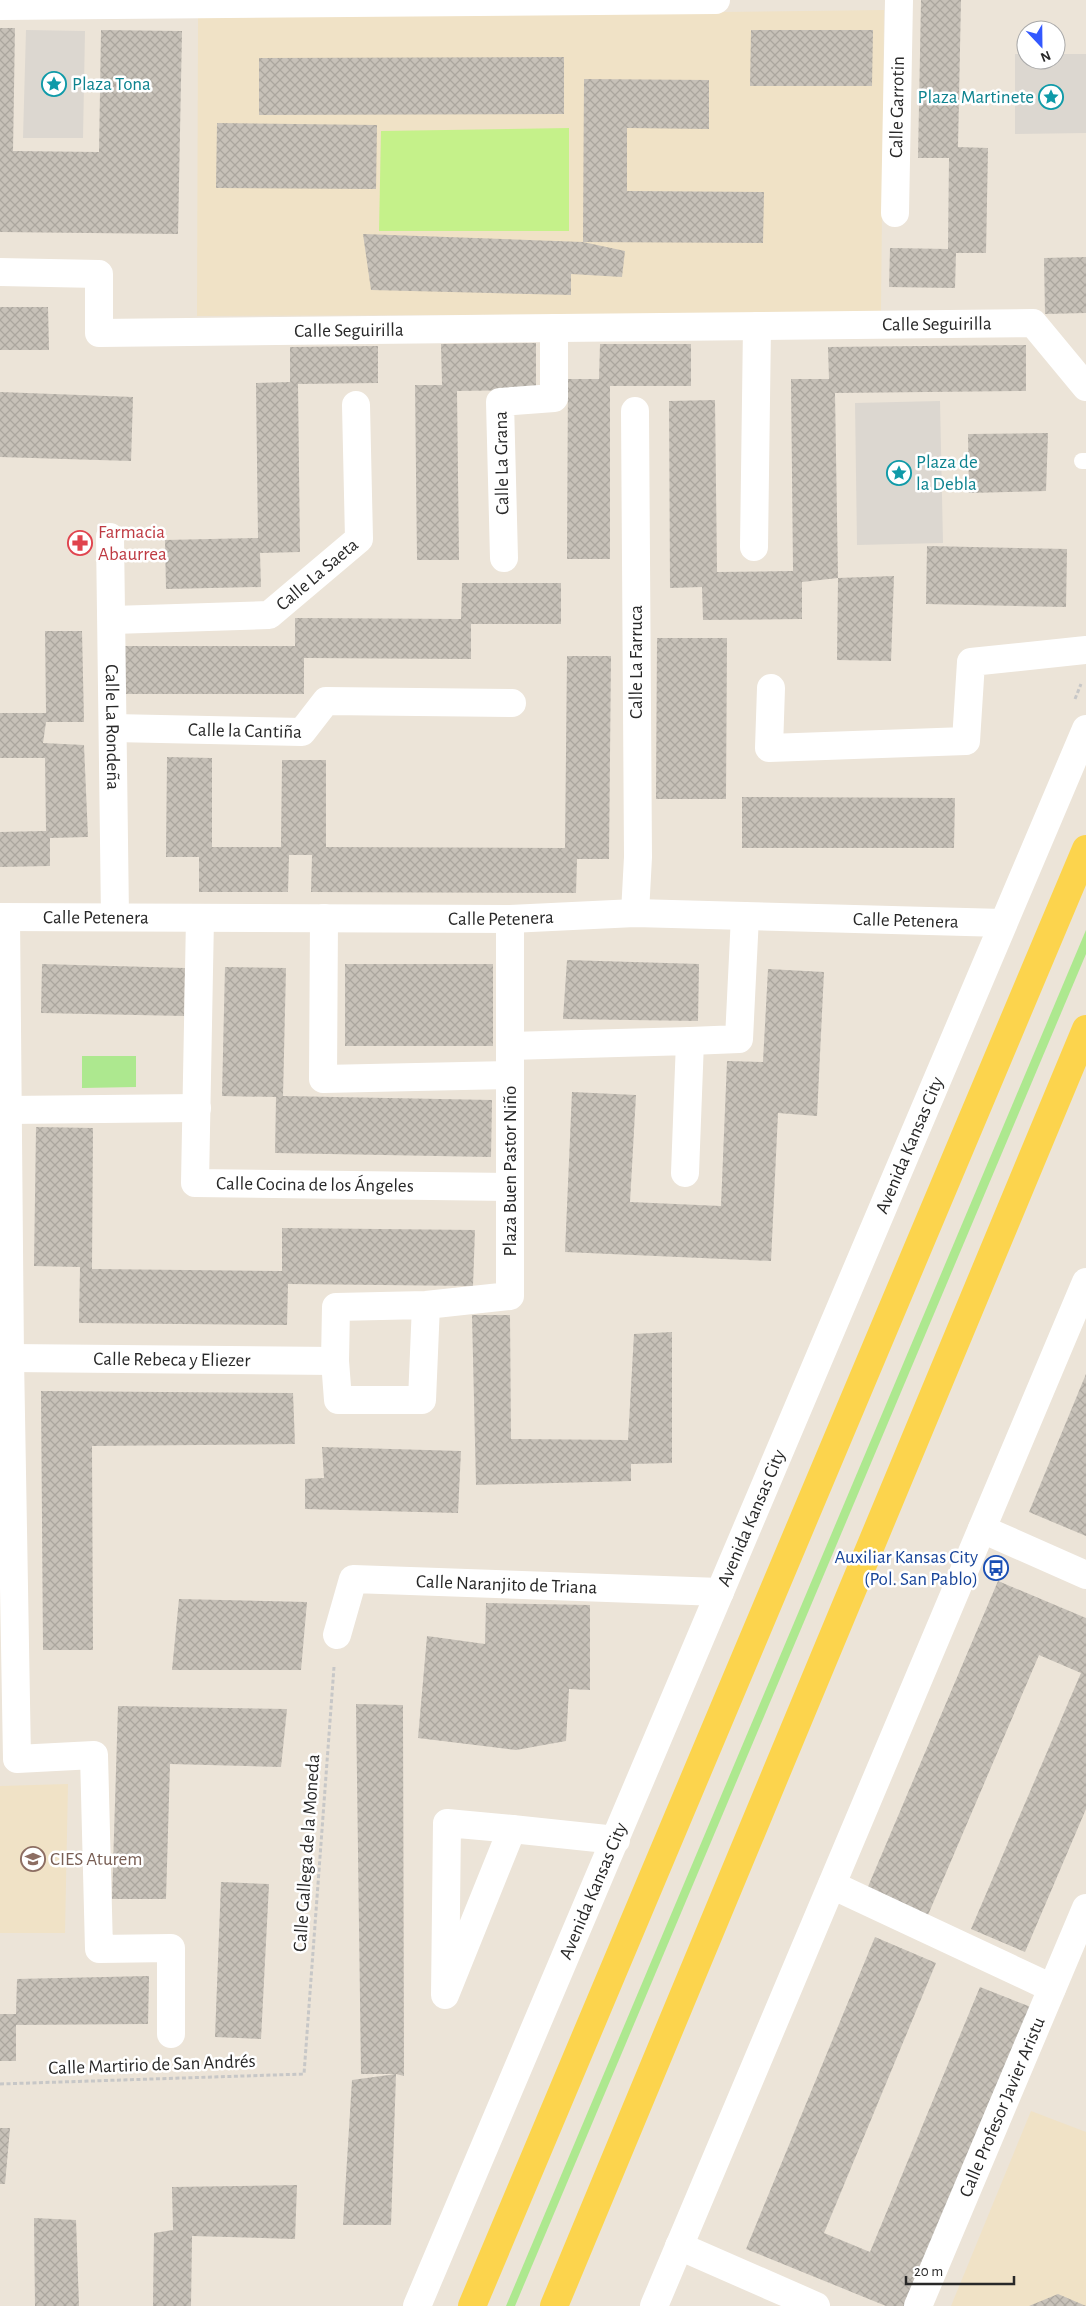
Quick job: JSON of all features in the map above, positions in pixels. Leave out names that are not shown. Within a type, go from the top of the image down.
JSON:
[{"type":"main road","points":[[472,2306],[1086,849]]},
{"type":"main road","points":[[554,2306],[1086,1029]]},
{"type":"street","points":[[0,6],[716,0]]},
{"type":"street","name":"Calle Garrotin","points":[[895,213],[899,0]]},
{"type":"street","name":"Calle Seguirilla","points":[[0,272],[99,274],[99,333],[1034,323],[1086,387]]},
{"type":"street","points":[[754,546],[757,326]]},
{"type":"street","name":"Calle La Grana","points":[[504,558],[500,402],[554,398],[554,328]]},
{"type":"street","name":"Calle La Saeta","points":[[112,620],[269,615],[359,539],[356,405]]},
{"type":"street","name":"Calle La Farruca","points":[[635,410],[638,857],[635,913]]},
{"type":"street","name":"Calle La Rondeña","points":[[110,537],[115,917]]},
{"type":"street","points":[[771,688],[768,748],[966,741],[972,662],[1086,650]]},
{"type":"street","name":"Calle la Cantiña","points":[[113,728],[302,732],[326,701],[512,703]]},
{"type":"street","name":"Avenida Kansas City","points":[[417,2306],[1086,729]]},
{"type":"street","name":"Calle Petenera","points":[[3,917],[510,920],[635,913],[1003,922]]},
{"type":"street","points":[[510,1046],[739,1039],[745,916]]},
{"type":"street","points":[[3,917],[8,1110],[4,1190],[10,1358],[17,1759],[94,1755],[99,1949],[171,1948],[171,2034]]},
{"type":"street","name":"Calle Cocina de los Ángeles","points":[[200,918],[195,1183],[510,1187]]},
{"type":"street","points":[[324,918],[323,1079],[510,1075]]},
{"type":"street","name":"Plaza Buen Pastor Niño","points":[[426,1305],[510,1296],[510,920]]},
{"type":"street","points":[[685,1173],[690,1041]]},
{"type":"street","points":[[8,1110],[197,1108]]},
{"type":"street","points":[[654,2306],[1086,1282]]},
{"type":"street","points":[[426,1305],[422,1400],[338,1400],[335,1361],[336,1307],[426,1305]]},
{"type":"street","name":"Calle Rebeca y Eliezer","points":[[10,1358],[335,1361]]},
{"type":"street","points":[[982,1529],[1086,1575]]},
{"type":"street","name":"Calle Naranjito de Triana","points":[[337,1635],[353,1579],[720,1592]]},
{"type":"street","points":[[512,1829],[445,1995],[447,1823],[512,1829],[616,1840]]},
{"type":"street","points":[[832,1885],[1052,1988]]},
{"type":"street","name":"Calle Profesor Javier Aristu","points":[[918,2306],[1086,1908]]},
{"type":"street","points":[[679,2246],[816,2306]]},
{"type":"path","name":"Calle Gallega de la Moneda","points":[[304,2074],[337,1635]]},
{"type":"path","name":"Calle Martirio de San Andrés","points":[[0,2084],[304,2074]]},
{"type":"shaded area","points":[[884,10],[881,313],[197,316],[198,18]]},
{"type":"shaded area","name":"Plaza Tona","points":[[26,30],[85,31],[83,138],[23,138]]},
{"type":"shaded area","name":"Plaza Martinete","points":[[1015,54],[1016,70],[1066,70],[1066,54],[1086,54],[1086,133],[1015,134]]},
{"type":"shaded area","name":"Plaza de la Debla","points":[[940,401],[943,543],[857,545],[855,403]]},
{"type":"shaded area","name":"CIES Aturem","points":[[68,1784],[65,1933],[0,1933],[0,1786]]},
{"type":"shaded area","points":[[1031,2111],[1086,2132],[1086,2306],[951,2306]]},
{"type":"green space","points":[[569,128],[569,231],[379,231],[381,131]]},
{"type":"green space","points":[[1086,930],[1086,954],[515,2306],[506,2306]]},
{"type":"green space","points":[[82,1056],[136,1056],[136,1087],[82,1088]]},
{"type":"building","points":[[921,0],[961,0],[958,147],[988,148],[986,253],[956,253],[955,288],[889,287],[890,248],[948,249],[949,158],[918,158]]},
{"type":"building","points":[[0,28],[15,28],[13,151],[99,152],[101,30],[182,31],[178,234],[0,232]]},
{"type":"building","points":[[751,30],[873,30],[872,86],[750,86]]},
{"type":"building","points":[[564,57],[564,114],[259,115],[259,58]]},
{"type":"building","points":[[584,79],[709,80],[709,129],[627,128],[627,191],[764,192],[763,243],[583,242]]},
{"type":"building","points":[[217,123],[377,125],[376,189],[216,188]]},
{"type":"building","points":[[363,234],[583,242],[625,251],[622,277],[571,274],[571,295],[371,290]]},
{"type":"building","points":[[1086,257],[1086,313],[1045,314],[1044,258]]},
{"type":"building","points":[[0,307],[48,307],[49,350],[0,350]]},
{"type":"building","points":[[536,343],[536,390],[457,391],[459,560],[417,560],[415,385],[442,385],[441,344]]},
{"type":"building","points":[[600,344],[691,344],[691,386],[610,386],[610,559],[567,559],[568,379],[599,379]]},
{"type":"building","points":[[1026,345],[1026,391],[835,393],[838,578],[802,582],[802,619],[703,620],[702,587],[670,588],[669,401],[715,400],[717,572],[793,571],[791,379],[829,379],[828,347]]},
{"type":"building","points":[[378,346],[378,383],[298,384],[300,552],[260,553],[261,587],[166,589],[165,540],[258,538],[256,383],[290,382],[290,347]]},
{"type":"building","points":[[0,392],[133,397],[131,461],[0,457]]},
{"type":"building","points":[[1048,433],[1046,491],[969,493],[968,434]]},
{"type":"building","points":[[927,546],[1067,549],[1066,607],[926,604]]},
{"type":"building","points":[[894,576],[891,661],[837,660],[838,578]]},
{"type":"building","points":[[462,583],[561,583],[561,624],[471,624],[471,659],[304,658],[304,694],[121,694],[122,646],[295,646],[295,618],[461,619]]},
{"type":"building","points":[[45,631],[82,631],[84,722],[46,722],[43,743],[84,745],[88,837],[50,838],[50,866],[0,867],[0,832],[46,831],[45,758],[0,758],[0,713],[46,713]]},
{"type":"building","points":[[657,638],[727,638],[726,799],[656,799]]},
{"type":"building","points":[[567,656],[611,656],[609,859],[577,859],[576,893],[311,892],[312,855],[289,855],[288,892],[199,892],[199,857],[166,857],[167,757],[212,758],[212,847],[281,847],[282,760],[326,760],[326,847],[565,848]]},
{"type":"building","points":[[742,797],[955,798],[954,848],[742,848]]},
{"type":"building","points":[[567,960],[699,964],[698,1021],[563,1019]]},
{"type":"building","points":[[42,964],[185,968],[184,1016],[41,1013]]},
{"type":"building","points":[[345,964],[493,964],[493,1046],[345,1046]]},
{"type":"building","points":[[225,967],[286,968],[283,1096],[492,1100],[491,1157],[275,1153],[276,1097],[222,1096]]},
{"type":"building","points":[[768,969],[824,972],[817,1116],[778,1113],[771,1261],[565,1252],[572,1092],[636,1095],[630,1202],[721,1206],[727,1061],[763,1062]]},
{"type":"building","points":[[36,1127],[93,1128],[92,1269],[282,1271],[282,1228],[475,1230],[473,1286],[288,1284],[287,1325],[79,1323],[80,1267],[34,1266]]},
{"type":"building","points":[[472,1315],[510,1315],[511,1439],[628,1440],[634,1334],[672,1332],[672,1463],[631,1464],[631,1481],[476,1485]]},
{"type":"building","points":[[1086,1374],[1086,1536],[1029,1512]]},
{"type":"building","points":[[41,1391],[293,1393],[295,1444],[92,1446],[93,1650],[43,1650]]},
{"type":"building","points":[[322,1447],[461,1451],[458,1513],[305,1509],[305,1479],[324,1478]]},
{"type":"building","points":[[998,1581],[1086,1618],[1086,1809],[1025,1952],[971,1929],[1081,1673],[1039,1655],[928,1915],[867,1889]]},
{"type":"building","points":[[179,1599],[307,1602],[301,1670],[172,1670]]},
{"type":"building","points":[[486,1603],[590,1605],[590,1690],[569,1689],[566,1741],[516,1750],[418,1738],[427,1636],[485,1644]]},
{"type":"building","points":[[356,1704],[403,1705],[404,2076],[396,2074],[361,2074]]},
{"type":"building","points":[[118,1706],[287,1709],[281,1767],[170,1764],[166,1899],[112,1899]]},
{"type":"building","points":[[221,1882],[269,1884],[261,2039],[215,2037]]},
{"type":"building","points":[[875,1937],[936,1963],[824,2233],[870,2252],[980,1987],[1036,2009],[913,2306],[886,2306],[746,2249]]},
{"type":"building","points":[[149,1976],[148,2024],[16,2025],[16,2061],[0,2061],[0,2014],[16,2014],[17,1979]]},
{"type":"building","points":[[396,2074],[391,2225],[343,2225],[352,2080]]},
{"type":"building","points":[[0,2128],[10,2128],[5,2184],[0,2184]]},
{"type":"building","points":[[297,2185],[295,2239],[192,2236],[191,2306],[153,2306],[154,2233],[173,2230],[172,2187]]},
{"type":"building","points":[[34,2218],[76,2220],[79,2306],[35,2306]]},
{"type":"building","points":[[1058,2294],[1086,2306],[1029,2306]]},
{"type":"place","name":"Plaza Tona","points":[[54,84]]},
{"type":"place","name":"Plaza Martinete","points":[[1051,97]]},
{"type":"place","name":"Plaza de la Debla","points":[[899,473]]},
{"type":"place","name":"Farmacia Abaurrea","points":[[80,543]]},
{"type":"place","name":"Auxiliar Kansas City (Pol. San Pablo)","points":[[996,1568]]},
{"type":"place","name":"CIES Aturem","points":[[33,1859]]}]
